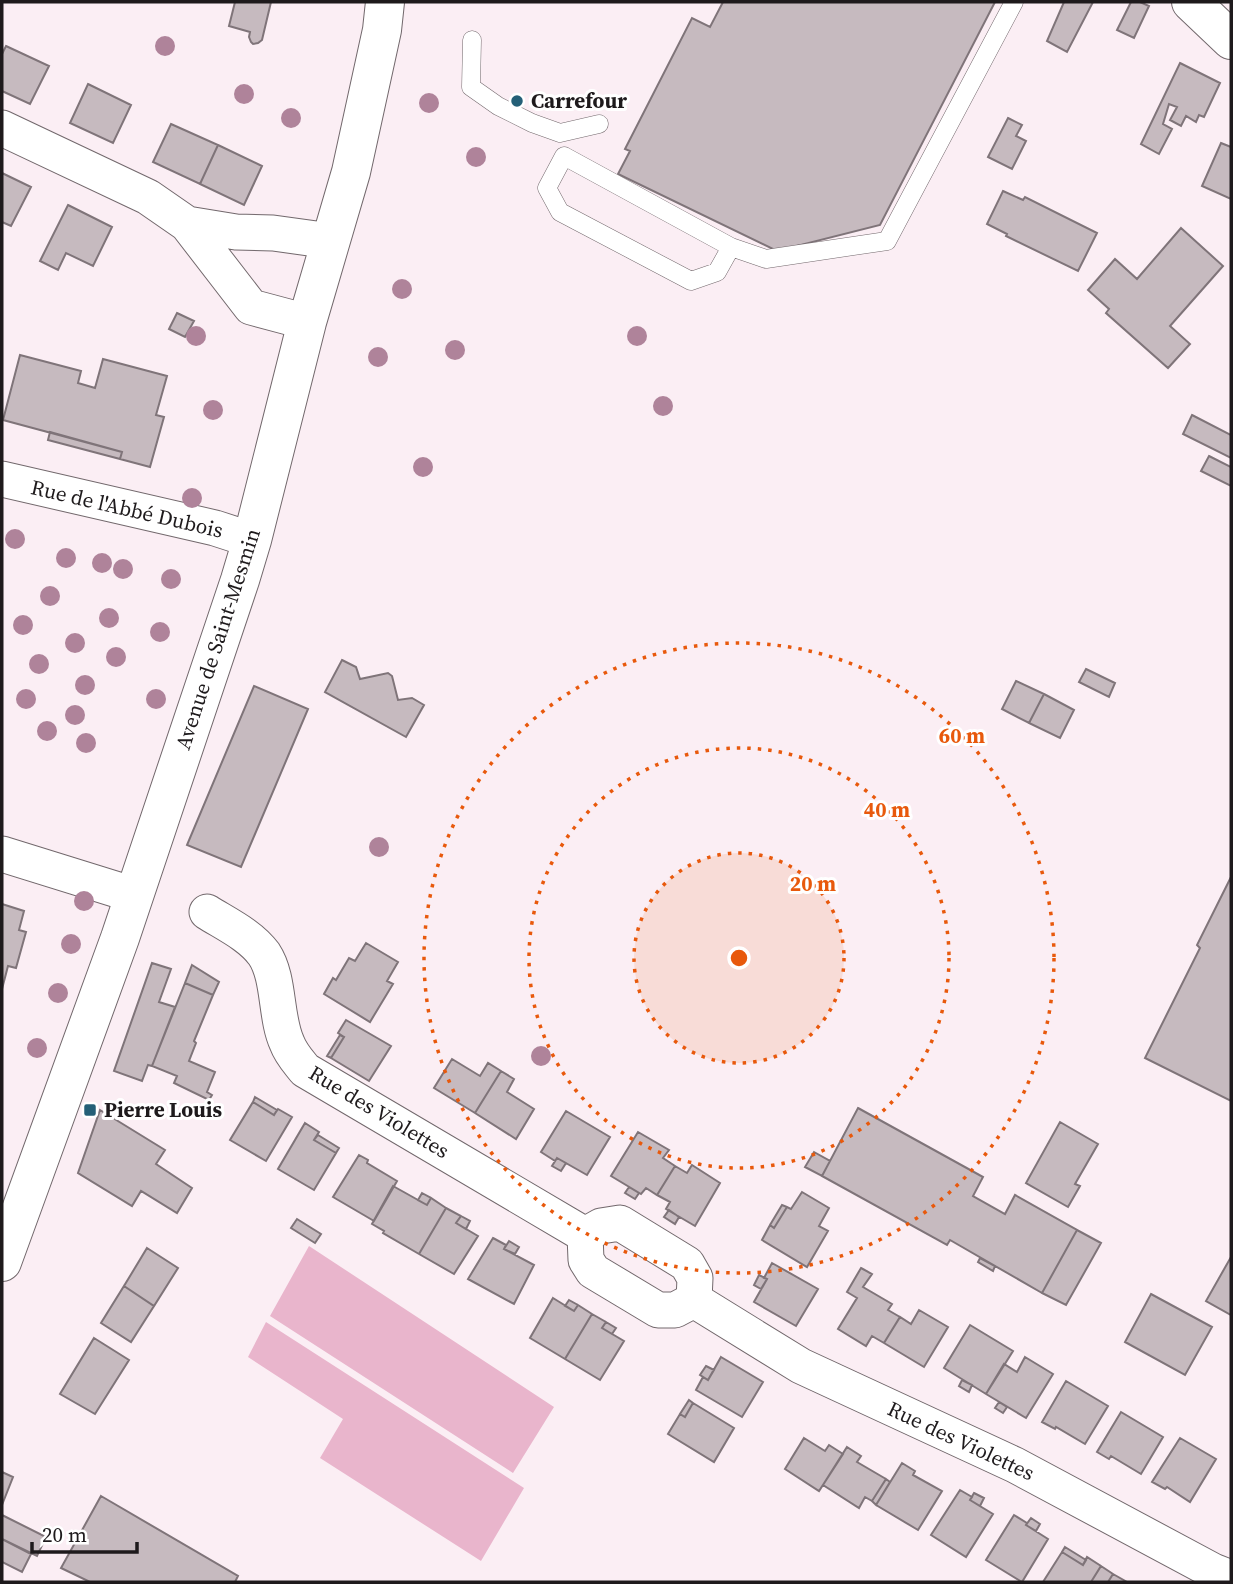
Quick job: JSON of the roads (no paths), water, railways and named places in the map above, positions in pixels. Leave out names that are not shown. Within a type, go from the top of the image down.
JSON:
[{"type":"main road","name":"Avenue de Saint-Mesmin","points":[[2,1262],[134,895],[252,540],[307,322],[351,172],[382,30],[385,2]]},
{"type":"main road","points":[[1191,2],[1231,40]]},
{"type":"street","points":[[2,128],[148,197],[187,224],[251,307],[307,322]]},
{"type":"street","points":[[187,224],[236,232],[273,233],[331,241]]},
{"type":"street","name":"Rue de l'Abbé Dubois","points":[[2,479],[215,528],[252,540]]},
{"type":"street","points":[[2,854],[134,895]]},
{"type":"street","name":"Rue des Violettes","points":[[207,912],[243,934],[264,954],[273,977],[285,1041],[305,1070],[585,1235]]},
{"type":"street","points":[[620,1223],[687,1264],[695,1279],[694,1300],[675,1310],[658,1310],[593,1271],[586,1260],[585,1235],[601,1226],[620,1223]]},
{"type":"street","name":"Rue des Violettes","points":[[694,1300],[801,1366],[1015,1465],[1213,1571],[1231,1578]]},
{"type":"lane","points":[[731,247],[717,272],[691,281],[560,212],[547,188],[564,156],[731,247],[766,259],[887,241],[1014,2]]},
{"type":"lane","points":[[472,40],[471,87],[498,106],[560,133],[599,124]]},
{"type":"place","name":"Carrefour","points":[[517,101]]},
{"type":"place","name":"Pierre Louis","points":[[90,1110]]}]
